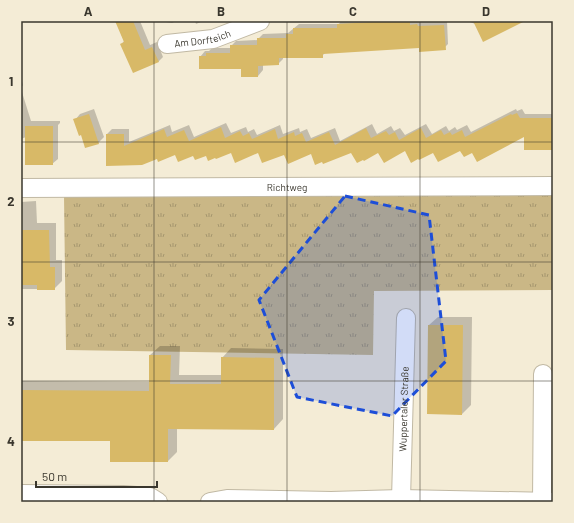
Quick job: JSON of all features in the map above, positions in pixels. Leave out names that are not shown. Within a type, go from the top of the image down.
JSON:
[{"type":"street","name":"Am Dorfteich","points":[[167,44],[213,39],[260,21]]},
{"type":"street","name":"Richtweg","points":[[21,188],[553,186]]},
{"type":"street","name":"Wuppertaler Straße","points":[[401,499],[406,318]]},
{"type":"street","points":[[542,374],[542,502]]},
{"type":"street","points":[[21,494],[123,495],[150,497],[158,502]]},
{"type":"street","points":[[210,502],[227,499],[330,502],[401,499],[553,502]]},
{"type":"highlighted area","points":[[345,196],[429,215],[446,361],[392,416],[297,397],[259,300]]},
{"type":"green space","points":[[64,196],[553,196],[553,290],[374,291],[373,355],[66,350]]},
{"type":"building","points":[[115,21],[133,21],[145,50],[152,47],[159,62],[133,73],[120,44],[124,42]]},
{"type":"building","points":[[410,21],[410,25],[417,24],[418,26],[444,25],[446,50],[419,52],[419,48],[323,54],[323,58],[279,58],[279,65],[258,66],[258,77],[241,77],[241,69],[199,69],[199,56],[206,56],[206,53],[230,53],[230,45],[257,45],[257,38],[286,38],[286,34],[293,34],[293,28],[337,28],[337,24]]},
{"type":"building","points":[[473,21],[525,21],[483,42]]},
{"type":"building","points":[[517,113],[520,118],[553,118],[553,150],[524,150],[524,137],[477,162],[472,153],[464,157],[460,151],[438,162],[433,153],[411,163],[405,151],[384,163],[378,153],[364,161],[363,160],[357,163],[351,153],[323,164],[322,162],[315,165],[311,154],[288,164],[284,155],[262,163],[258,153],[235,163],[231,153],[208,161],[206,156],[195,160],[193,156],[178,162],[175,155],[158,162],[157,159],[142,165],[106,166],[106,134],[124,134],[124,146],[164,129],[167,137],[184,130],[189,141],[221,127],[225,138],[240,131],[243,136],[249,133],[252,139],[275,129],[278,139],[294,132],[295,136],[302,133],[306,142],[329,132],[335,145],[366,128],[371,138],[386,131],[389,135],[395,132],[399,140],[421,128],[426,138],[441,130],[444,135],[450,132],[452,135],[462,130],[465,137],[511,114]]},
{"type":"building","points":[[89,114],[99,144],[85,148],[81,135],[79,136],[73,119]]},
{"type":"building","points":[[25,126],[53,126],[53,165],[25,165]]},
{"type":"building","points":[[21,230],[49,230],[50,267],[55,267],[55,290],[37,290],[37,285],[21,285]]},
{"type":"building","points":[[428,325],[463,325],[462,415],[427,414]]},
{"type":"building","points":[[149,355],[171,355],[170,384],[221,384],[221,357],[274,358],[274,430],[168,429],[168,462],[110,462],[110,441],[21,441],[21,390],[149,391]]}]
